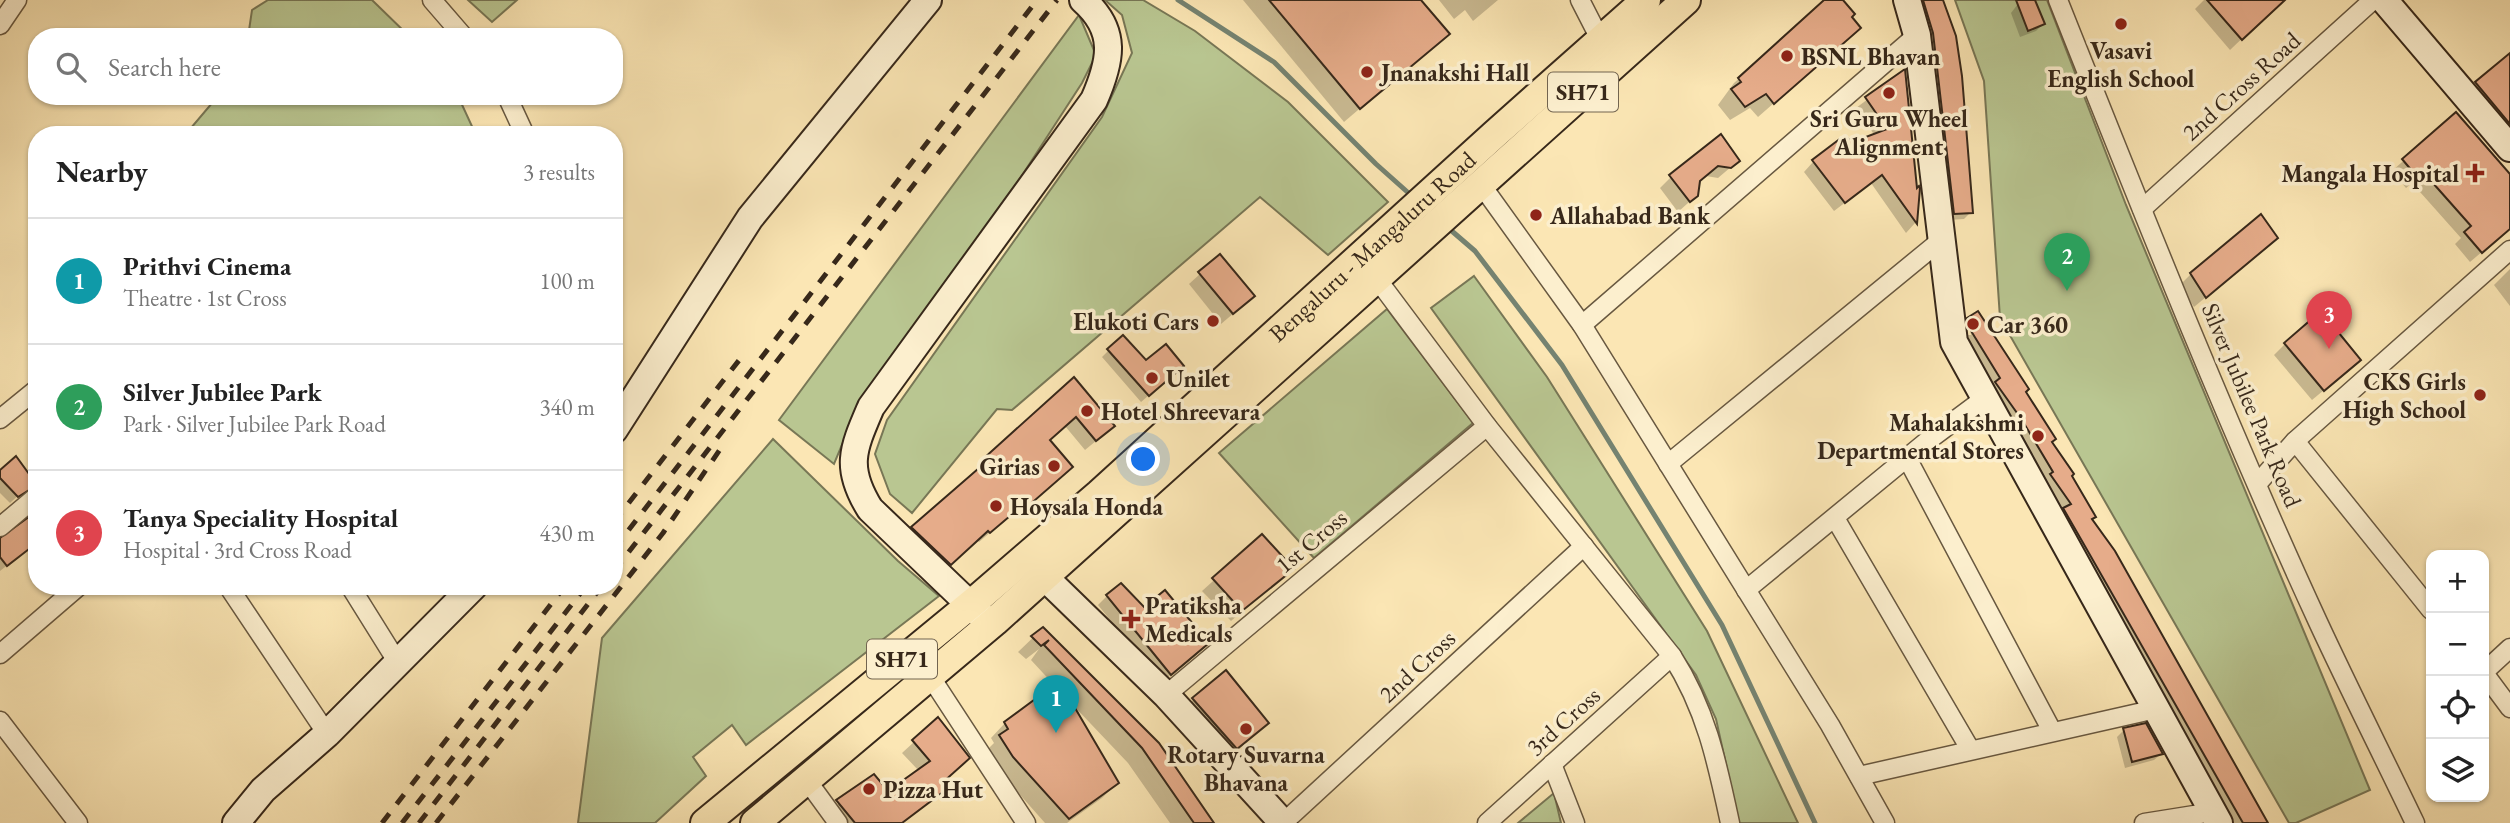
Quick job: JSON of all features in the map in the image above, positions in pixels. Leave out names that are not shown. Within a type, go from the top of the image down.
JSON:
[{"type":"main road","name":"Bengaluru - Mangaluru Road","points":[[1464,181],[1600,39],[1646,0]]},
{"type":"main road","name":"Bengaluru - Mangaluru Road","points":[[1464,181],[1686,0]]},
{"type":"main road","name":"SH71","points":[[1394,244],[1464,181]]},
{"type":"main road","name":"Bengaluru - Mangaluru Road","points":[[1034,568],[1377,278],[1394,244]]},
{"type":"main road","name":"Bengaluru - Mangaluru Road","points":[[1034,568],[1099,494],[1394,244]]},
{"type":"main road","name":"SH71","points":[[705,823],[971,604],[1034,568]]},
{"type":"main road","name":"SH71","points":[[755,823],[991,625],[1034,568]]},
{"type":"main road","points":[[786,754],[806,779]]},
{"type":"street","points":[[0,25],[17,0]]},
{"type":"street","points":[[432,0],[456,28]]},
{"type":"street","points":[[623,416],[750,218],[928,0]]},
{"type":"street","points":[[991,625],[870,509],[857,487],[853,450],[871,407],[1094,100],[1109,66],[1108,40],[1098,13],[1083,0]]},
{"type":"street","points":[[1580,0],[1600,39]]},
{"type":"street","points":[[1908,0],[1917,35],[1954,342],[2216,817],[2144,823]]},
{"type":"street","name":"Silver Jubilee Park Road","points":[[2058,0],[2142,209],[2258,483],[2318,621],[2414,823]]},
{"type":"street","name":"2nd Cross Road","points":[[2142,209],[2373,0]]},
{"type":"street","points":[[2384,0],[2510,148]]},
{"type":"street","points":[[1582,325],[1917,35]]},
{"type":"street","points":[[511,105],[521,126]]},
{"type":"street","points":[[1464,181],[1582,325],[1746,590],[1885,823]]},
{"type":"street","points":[[1668,464],[1940,241]]},
{"type":"street","points":[[2258,483],[2295,442],[2510,250]]},
{"type":"street","points":[[1377,278],[1487,426],[1672,656],[1692,688],[1712,741],[1730,823]]},
{"type":"street","points":[[0,419],[28,396]]},
{"type":"street","points":[[1746,590],[1985,398]]},
{"type":"street","name":"1st Cross","points":[[1166,695],[1487,426]]},
{"type":"street","points":[[2295,442],[2426,604]]},
{"type":"street","points":[[1907,458],[2052,731]]},
{"type":"street","points":[[0,527],[28,504]]},
{"type":"street","points":[[1835,518],[1970,749]]},
{"type":"street","name":"2nd Cross","points":[[1283,823],[1584,546]]},
{"type":"street","points":[[1034,568],[1166,695],[1283,823]]},
{"type":"street","points":[[0,654],[69,595]]},
{"type":"street","points":[[234,595],[327,734]]},
{"type":"street","points":[[356,595],[398,663]]},
{"type":"street","points":[[236,823],[263,790],[327,734],[465,595]]},
{"type":"street","points":[[2489,667],[2510,648]]},
{"type":"street","name":"3rd Cross","points":[[1486,823],[1672,656]]},
{"type":"street","points":[[930,676],[1026,823]]},
{"type":"street","points":[[2487,676],[2510,708]]},
{"type":"street","points":[[1859,776],[2155,709]]},
{"type":"street","points":[[0,720],[78,823]]},
{"type":"street","points":[[1552,764],[1575,823]]},
{"type":"street","points":[[806,779],[838,823]]},
{"type":"green space","points":[[268,0],[372,0],[401,28],[249,28],[252,10]]},
{"type":"green space","points":[[468,0],[517,0],[492,22]]},
{"type":"green space","points":[[1105,0],[1143,0],[1195,31],[1288,102],[1388,202],[1328,255],[1260,197],[1012,410],[997,409],[912,513],[890,494],[875,454],[887,420],[1102,117],[1132,53],[1122,15]]},
{"type":"green space","points":[[1955,0],[2047,0],[2126,205],[2370,790],[2296,823],[2289,823],[2000,318],[1984,81]]},
{"type":"green space","points":[[1079,15],[1096,55],[1082,83],[1019,180],[859,404],[834,464],[779,420]]},
{"type":"green space","points":[[210,105],[462,105],[472,126],[193,126]]},
{"type":"green space","points":[[1474,276],[1547,377],[1707,631],[1798,823],[1739,823],[1716,719],[1696,675],[1431,308]]},
{"type":"green space","points":[[1387,309],[1473,423],[1314,558],[1219,453]]},
{"type":"green space","points":[[773,439],[898,561],[939,596],[746,745],[732,725],[693,757],[706,776],[655,823],[578,823],[602,638]]},
{"type":"green space","points":[[1554,793],[1561,823],[1518,823]]},
{"type":"building","name":"Jnanakshi Hall","points":[[1269,0],[1421,0],[1450,34],[1360,109]]},
{"type":"building","name":"BSNL Bhavan","points":[[1824,0],[1843,0],[1855,14],[1852,17],[1861,28],[1774,104],[1766,94],[1745,107],[1731,89],[1741,82],[1738,78]]},
{"type":"building","points":[[1923,0],[1943,0],[1956,36],[1962,76],[1973,213],[1954,214],[1933,33]]},
{"type":"building","points":[[2016,0],[2035,0],[2045,24],[2028,31]]},
{"type":"building","points":[[2207,0],[2285,0],[2242,40]]},
{"type":"building","points":[[2510,53],[2510,124],[2475,82]]},
{"type":"building","points":[[1905,69],[1917,188],[1920,188],[1917,224],[1882,175],[1845,203],[1812,160],[1841,138],[1858,140],[1887,129],[1865,97]]},
{"type":"building","points":[[2456,112],[2510,174],[2510,229],[2482,253],[2464,232],[2471,226],[2424,173],[2418,178],[2402,159]]},
{"type":"building","points":[[1721,134],[1740,161],[1731,168],[1718,166],[1700,181],[1698,196],[1690,202],[1669,175]]},
{"type":"building","points":[[2261,214],[2278,238],[2206,298],[2190,273]]},
{"type":"building","points":[[1220,254],[1255,296],[1233,314],[1198,272]]},
{"type":"building","points":[[1978,311],[2029,389],[2026,392],[2056,439],[2052,442],[2074,474],[2072,476],[2096,517],[2092,519],[2115,551],[2268,823],[2243,823],[2063,508],[2071,504],[2050,474],[2053,472],[2022,420],[1995,382],[2000,378],[1968,326],[1967,318]]},
{"type":"building","points":[[2321,311],[2361,360],[2324,391],[2284,343]]},
{"type":"building","points":[[1123,335],[1146,360],[1166,344],[1184,366],[1149,396],[1107,349]]},
{"type":"building","points":[[1074,377],[1115,426],[1096,441],[1076,417],[1050,440],[1073,467],[1026,508],[1023,505],[990,533],[988,531],[951,565],[911,527],[986,462],[983,459]]},
{"type":"building","points":[[16,456],[28,473],[28,491],[18,497],[0,478],[0,470]]},
{"type":"building","points":[[28,518],[28,550],[7,566],[0,557],[0,538]]},
{"type":"building","points":[[1262,534],[1294,569],[1242,611],[1212,578]]},
{"type":"building","points":[[1121,583],[1144,607],[1165,590],[1209,643],[1171,675],[1106,595]]},
{"type":"building","points":[[1043,627],[1159,743],[1214,823],[1194,823],[1142,748],[1044,645],[1049,640],[1041,646],[1031,636]]},
{"type":"building","points":[[1226,670],[1269,723],[1237,749],[1192,698]]},
{"type":"building","points":[[1046,691],[1058,704],[1068,696],[1119,783],[1069,819],[1013,757],[999,735],[1008,729],[1004,722]]},
{"type":"building","points":[[938,717],[970,758],[942,783],[947,789],[902,823],[855,823],[836,800],[874,774],[888,791],[930,761],[912,740]]},
{"type":"building","points":[[2146,723],[2163,754],[2132,762],[2123,728]]},
{"type":"waterway","points":[[1178,0],[1274,62],[1376,164],[1413,197]]},
{"type":"waterway","points":[[1446,226],[1475,251],[1562,365],[1722,625],[1815,823]]},
{"type":"railway","points":[[623,537],[1037,0]]},
{"type":"railway","points":[[623,559],[1057,0]]},
{"type":"railway","points":[[623,510],[740,359]]},
{"type":"railway","points":[[623,584],[663,533],[721,448]]},
{"type":"railway","points":[[382,823],[558,595]]},
{"type":"railway","points":[[402,823],[579,595]]},
{"type":"railway","points":[[419,823],[595,595]]},
{"type":"railway","points":[[436,823],[614,595]]},
{"type":"place","name":"Vasavi English School","points":[[2121,24]]},
{"type":"place","name":"BSNL Bhavan","points":[[1787,56]]},
{"type":"place","name":"Jnanakshi Hall","points":[[1367,72]]},
{"type":"place","name":"Sri Guru Wheel Alignment","points":[[1889,93]]},
{"type":"place","name":"Mangala Hospital","points":[[2475,173]]},
{"type":"place","name":"Allahabad Bank","points":[[1536,215]]},
{"type":"place","name":"Silver Jubilee Park","points":[[2067,291]]},
{"type":"place","name":"Elukoti Cars","points":[[1213,321]]},
{"type":"place","name":"Car 360","points":[[1973,324]]},
{"type":"place","name":"Tanya Speciality Hospital","points":[[2329,349]]},
{"type":"place","name":"Unilet","points":[[1152,378]]},
{"type":"place","name":"CKS Girls High School","points":[[2480,395]]},
{"type":"place","name":"Hotel Shreevara","points":[[1087,411]]},
{"type":"place","name":"Mahalakshmi Departmental Stores","points":[[2038,436]]},
{"type":"place","name":"Girias","points":[[1054,466]]},
{"type":"place","name":"Hoysala Honda","points":[[996,506]]},
{"type":"place","name":"Pratiksha Medicals","points":[[1131,619]]},
{"type":"place","name":"Rotary Suvarna Bhavana","points":[[1246,729]]},
{"type":"place","name":"Prithvi Cinema","points":[[1056,733]]},
{"type":"place","name":"Pizza Hut","points":[[869,789]]}]
